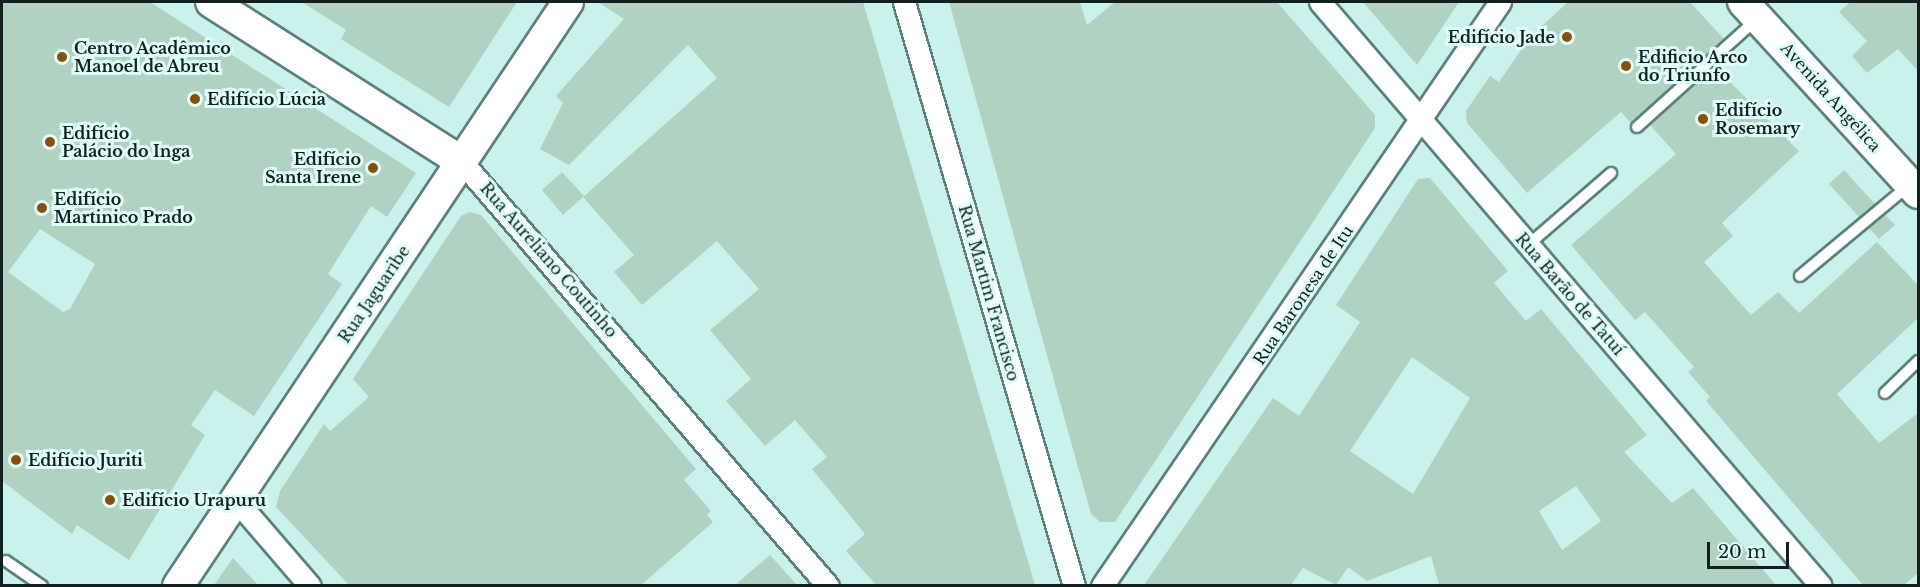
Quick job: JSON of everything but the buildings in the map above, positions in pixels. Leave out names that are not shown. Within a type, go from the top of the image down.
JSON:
[{"type":"street","name":"Rua Aureliano Coutinho","points":[[211,2],[462,162],[828,585]]},
{"type":"street","name":"Rua Jaguaribe","points":[[178,585],[568,2]]},
{"type":"street","name":"Rua Martim Francisco","points":[[904,2],[1074,585]]},
{"type":"street","name":"Rua Barão de Tatuí","points":[[1320,2],[1821,585]]},
{"type":"street","name":"Rua Baronesa de Itu","points":[[1102,585],[1500,2]]},
{"type":"street","name":"Avenida Angélica","points":[[1751,10],[1914,188]]},
{"type":"street","points":[[236,500],[310,585]]},
{"type":"lane","points":[[1637,127],[1751,10]]},
{"type":"lane","points":[[1528,245],[1611,173]]},
{"type":"lane","points":[[1800,276],[1914,188]]},
{"type":"lane","points":[[1885,393],[1918,361]]},
{"type":"lane","points":[[6,561],[42,585]]},
{"type":"place","name":"Edifício Jade","points":[[1567,37]]},
{"type":"place","name":"Centro Acadêmico Manoel de Abreu","points":[[62,57]]},
{"type":"place","name":"Edificio Arco do Triunfo","points":[[1626,66]]},
{"type":"place","name":"Edifício Lúcia","points":[[195,99]]},
{"type":"place","name":"Edifício Rosemary","points":[[1703,119]]},
{"type":"place","name":"Edifício Palácio do Inga","points":[[50,142]]},
{"type":"place","name":"Edifício Santa Irene","points":[[373,168]]},
{"type":"place","name":"Edifício Martinico Prado","points":[[42,208]]},
{"type":"place","name":"Edifício Juriti","points":[[16,460]]},
{"type":"place","name":"Edifício Urapuru","points":[[110,500]]}]
